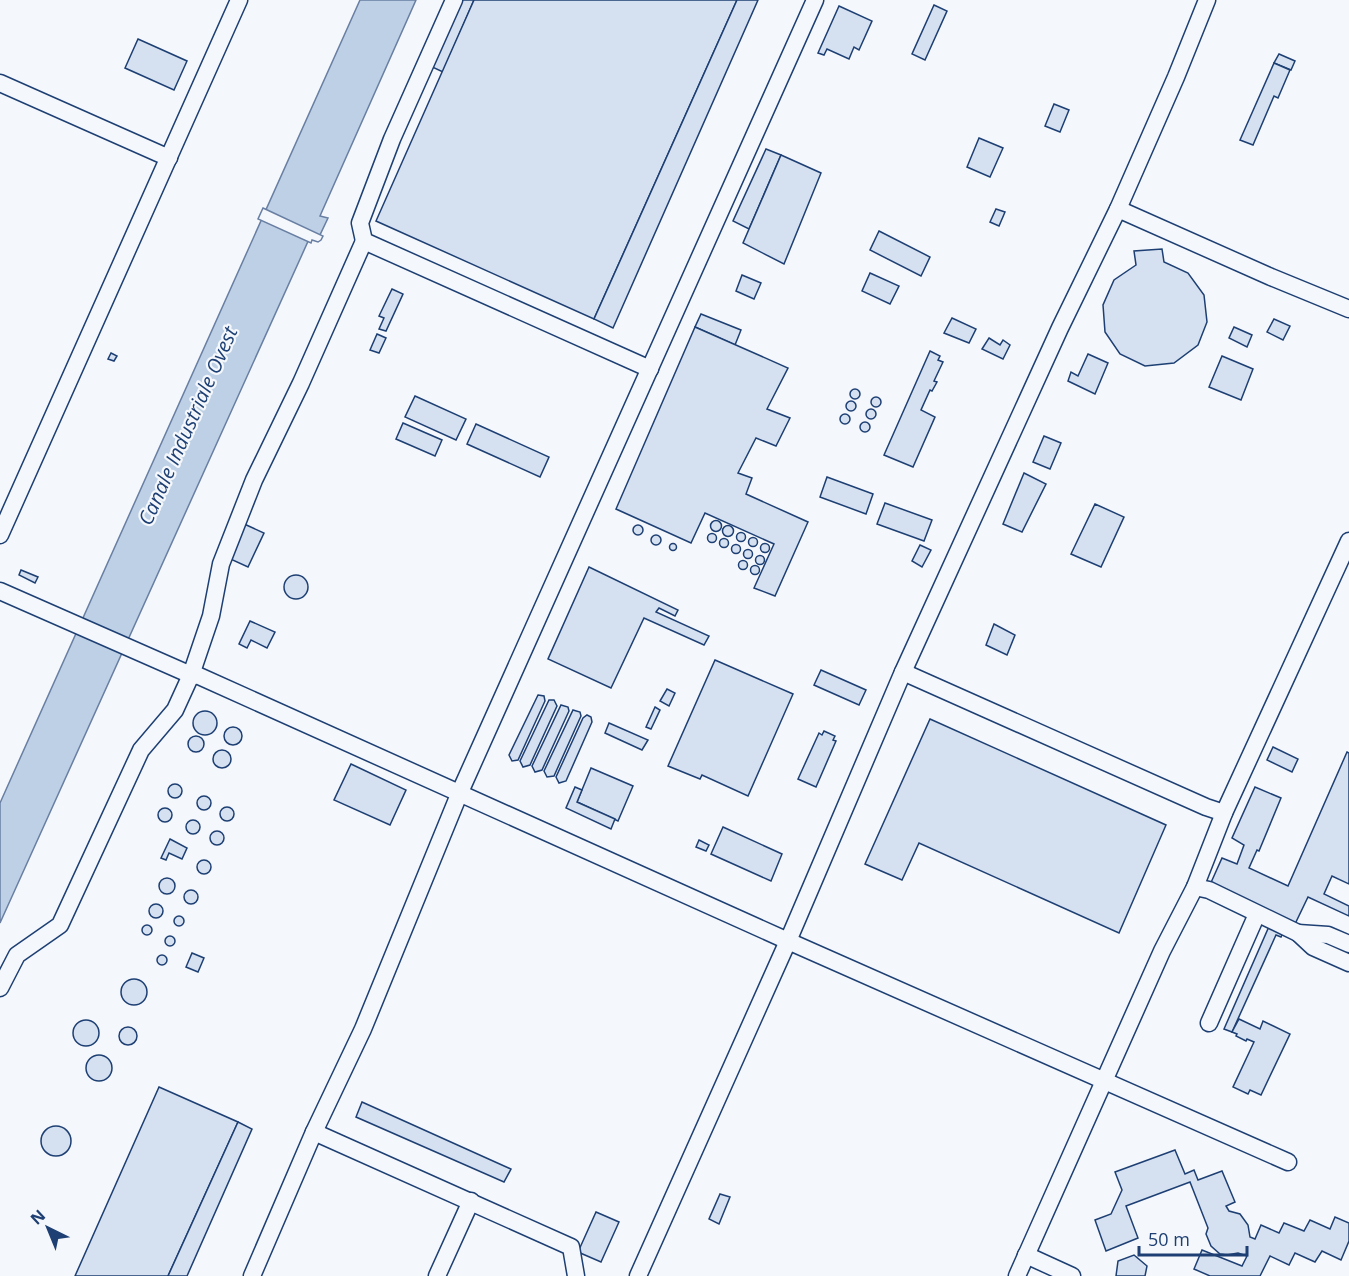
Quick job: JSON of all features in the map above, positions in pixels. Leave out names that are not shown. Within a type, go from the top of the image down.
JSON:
[{"type":"lane","points":[[0,535],[239,0]]},
{"type":"lane","points":[[0,988],[16,955],[60,925],[141,750],[175,710],[191,675],[211,616],[221,564],[250,491],[364,242],[360,223],[392,139],[454,0]]},
{"type":"lane","points":[[252,1276],[314,1132],[363,1029],[460,792],[815,0]]},
{"type":"lane","points":[[638,1276],[788,941],[903,672],[1060,328],[1118,210],[1207,0]]},
{"type":"lane","points":[[0,83],[169,158]]},
{"type":"lane","points":[[1118,210],[1349,309]]},
{"type":"lane","points":[[364,242],[650,369]]},
{"type":"lane","points":[[1017,1276],[1162,951],[1195,887],[1224,813],[1344,565],[1349,541]]},
{"type":"lane","points":[[0,591],[191,675],[199,676],[788,941],[1288,1162]]},
{"type":"lane","points":[[903,672],[1224,813]]},
{"type":"lane","points":[[1195,887],[1209,890],[1298,933],[1313,947],[1349,963]]},
{"type":"lane","points":[[1209,1023],[1257,914]]},
{"type":"lane","points":[[1298,933],[1328,935],[1349,944]]},
{"type":"lane","points":[[314,1132],[571,1247],[576,1276]]},
{"type":"lane","points":[[437,1276],[471,1201]]},
{"type":"lane","points":[[1026,1256],[1072,1276]]},
{"type":"water","name":"Canale Industriale Ovest","points":[[360,0],[416,0],[320,216],[328,218],[318,239],[310,237],[0,923],[0,803]]},
{"type":"pier","points":[[263,208],[323,236],[321,240],[318,242],[312,240],[311,243],[258,219]]},
{"type":"building","points":[[459,0],[474,0],[443,72],[430,66]]},
{"type":"building","points":[[474,0],[737,0],[594,319],[376,221]]},
{"type":"building","points":[[737,0],[758,0],[613,328],[594,319]]},
{"type":"building","points":[[934,5],[947,11],[925,60],[912,54]]},
{"type":"building","points":[[839,6],[872,21],[859,50],[854,47],[849,59],[827,49],[824,55],[818,53]]},
{"type":"building","points":[[138,39],[187,61],[174,90],[125,68]]},
{"type":"building","points":[[1279,54],[1295,61],[1291,70],[1274,63]]},
{"type":"building","points":[[1274,63],[1290,70],[1278,98],[1274,96],[1253,145],[1240,140]]},
{"type":"building","points":[[1054,104],[1069,110],[1060,132],[1045,126]]},
{"type":"building","points":[[979,138],[1003,148],[990,177],[967,167]]},
{"type":"building","points":[[766,149],[781,155],[749,229],[733,221]]},
{"type":"building","points":[[781,155],[821,173],[784,264],[743,243]]},
{"type":"building","points":[[996,209],[1005,212],[999,226],[990,222]]},
{"type":"building","points":[[879,231],[930,257],[921,276],[870,250]]},
{"type":"building","points":[[1162,249],[1164,262],[1188,273],[1204,295],[1207,322],[1198,345],[1174,363],[1145,366],[1120,354],[1105,332],[1103,305],[1114,280],[1136,265],[1134,251]]},
{"type":"building","points":[[870,273],[899,286],[890,304],[862,291]]},
{"type":"building","points":[[742,275],[761,283],[754,299],[736,291]]},
{"type":"building","points":[[392,289],[403,294],[386,331],[379,329],[384,318],[379,316]]},
{"type":"building","points":[[701,314],[741,330],[735,345],[695,327]]},
{"type":"building","points":[[952,318],[976,329],[969,343],[944,333]]},
{"type":"building","points":[[1274,319],[1290,326],[1283,340],[1267,332]]},
{"type":"building","points":[[695,327],[788,368],[767,409],[790,418],[776,446],[756,438],[738,473],[752,478],[746,494],[808,522],[775,596],[754,588],[774,544],[705,513],[691,543],[616,509]]},
{"type":"building","points":[[1234,327],[1252,335],[1247,347],[1229,338]]},
{"type":"building","points":[[377,334],[386,338],[379,353],[370,350]]},
{"type":"building","points":[[989,338],[1000,345],[1003,340],[1010,345],[1003,359],[982,349]]},
{"type":"building","points":[[930,351],[940,356],[938,360],[943,362],[934,381],[937,382],[932,391],[930,390],[921,410],[935,417],[913,467],[884,455]]},
{"type":"building","points":[[111,353],[117,356],[114,361],[108,359]]},
{"type":"building","points":[[1088,354],[1108,363],[1095,394],[1068,381],[1071,372],[1078,376]]},
{"type":"building","points":[[1222,356],[1253,369],[1241,400],[1209,387]]},
{"type":"building","points":[[855,389],[859,390],[859,398],[855,399],[851,398],[850,394],[851,390]]},
{"type":"building","points":[[415,396],[466,419],[456,440],[405,417]]},
{"type":"building","points":[[876,397],[880,398],[880,406],[876,407],[872,406],[871,402],[872,398]]},
{"type":"building","points":[[851,401],[855,402],[855,410],[851,411],[847,410],[846,406],[847,402]]},
{"type":"building","points":[[871,409],[875,410],[875,418],[871,419],[867,418],[866,414],[867,410]]},
{"type":"building","points":[[845,414],[849,415],[849,423],[845,424],[841,423],[840,419],[841,415]]},
{"type":"building","points":[[865,422],[869,423],[869,431],[865,432],[861,431],[860,427],[861,423]]},
{"type":"building","points":[[403,423],[442,440],[435,456],[396,439]]},
{"type":"building","points":[[476,424],[549,457],[540,477],[467,444]]},
{"type":"building","points":[[1044,436],[1061,443],[1050,469],[1033,462]]},
{"type":"building","points":[[1024,473],[1046,484],[1022,532],[1003,524]]},
{"type":"building","points":[[827,477],[873,494],[866,514],[820,497]]},
{"type":"building","points":[[885,503],[932,520],[924,541],[877,524]]},
{"type":"building","points":[[1095,504],[1124,517],[1101,567],[1071,554]]},
{"type":"building","points":[[716,521],[720,522],[720,530],[716,531],[712,530],[711,526],[712,522]]},
{"type":"building","points":[[242,523],[264,533],[248,567],[226,557]]},
{"type":"building","points":[[638,525],[643,530],[638,535],[633,530]]},
{"type":"building","points":[[728,526],[732,527],[732,535],[728,536],[724,535],[723,531],[724,527]]},
{"type":"building","points":[[741,533],[745,537],[741,541],[737,537]]},
{"type":"building","points":[[712,534],[716,538],[712,542],[708,538]]},
{"type":"building","points":[[656,535],[661,540],[656,545],[651,540]]},
{"type":"building","points":[[753,538],[757,542],[753,546],[749,542]]},
{"type":"building","points":[[724,539],[728,543],[724,547],[720,543]]},
{"type":"building","points":[[673,543],[677,547],[673,551],[669,547]]},
{"type":"building","points":[[765,544],[769,548],[765,552],[761,548]]},
{"type":"building","points":[[736,545],[740,549],[736,553],[732,549]]},
{"type":"building","points":[[920,545],[931,550],[922,567],[912,561]]},
{"type":"building","points":[[748,550],[752,554],[748,558],[744,554]]},
{"type":"building","points":[[760,556],[764,560],[760,564],[756,560]]},
{"type":"building","points":[[743,561],[747,565],[743,569],[739,565]]},
{"type":"building","points":[[755,566],[759,570],[755,574],[751,570]]},
{"type":"building","points":[[589,567],[678,610],[675,616],[659,608],[656,612],[709,636],[704,645],[644,618],[611,688],[548,659]]},
{"type":"building","points":[[21,570],[38,577],[35,583],[19,575]]},
{"type":"building","points":[[296,575],[305,578],[308,587],[305,596],[296,599],[287,596],[284,587],[287,578]]},
{"type":"building","points":[[250,621],[275,632],[267,648],[251,640],[247,648],[239,644]]},
{"type":"building","points":[[994,624],[1015,635],[1007,655],[986,645]]},
{"type":"building","points":[[715,660],[793,694],[748,796],[702,775],[700,779],[668,766]]},
{"type":"building","points":[[821,670],[866,690],[859,705],[814,685]]},
{"type":"building","points":[[667,689],[675,693],[669,706],[660,701]]},
{"type":"building","points":[[538,695],[544,696],[545,701],[518,760],[512,761],[509,755]]},
{"type":"building","points":[[549,700],[554,700],[557,706],[530,765],[523,767],[520,761]]},
{"type":"building","points":[[561,705],[568,707],[569,711],[542,770],[535,772],[532,766]]},
{"type":"building","points":[[655,707],[660,710],[651,729],[646,727]]},
{"type":"building","points":[[573,710],[580,712],[581,716],[554,776],[547,777],[544,771]]},
{"type":"building","points":[[205,711],[210,712],[216,718],[216,728],[210,734],[205,735],[200,734],[194,728],[193,723],[194,718],[200,712]]},
{"type":"building","points":[[587,715],[591,717],[592,722],[566,781],[559,783],[556,777],[583,718]]},
{"type":"building","points":[[930,719],[1166,825],[1119,933],[919,843],[902,880],[865,864]]},
{"type":"building","points":[[609,723],[648,740],[642,750],[605,733]]},
{"type":"building","points":[[229,727],[237,727],[242,732],[240,743],[229,745],[224,740],[224,732]]},
{"type":"building","points":[[824,731],[835,736],[833,740],[836,741],[816,787],[798,779],[819,733],[822,735]]},
{"type":"building","points":[[196,736],[204,744],[196,752],[188,744]]},
{"type":"building","points":[[1273,747],[1298,759],[1292,772],[1267,760]]},
{"type":"building","points":[[222,750],[228,753],[231,759],[228,765],[222,768],[216,765],[213,759],[216,753]]},
{"type":"building","points":[[1347,752],[1349,753],[1349,884],[1332,876],[1324,894],[1349,906],[1349,916],[1308,897],[1295,924],[1209,887],[1222,858],[1237,864],[1244,845],[1232,838],[1255,787],[1281,798],[1259,851],[1257,850],[1249,868],[1288,886]]},
{"type":"building","points":[[351,764],[406,790],[390,825],[334,800]]},
{"type":"building","points":[[591,768],[633,786],[618,821],[577,802]]},
{"type":"building","points":[[172,784],[178,784],[182,791],[178,798],[172,798],[168,794],[168,788]]},
{"type":"building","points":[[575,787],[582,790],[577,802],[615,819],[611,829],[566,808]]},
{"type":"building","points":[[201,796],[207,796],[211,803],[207,810],[201,810],[197,806],[197,800]]},
{"type":"building","points":[[224,807],[230,807],[234,814],[230,821],[224,821],[220,817],[220,811]]},
{"type":"building","points":[[162,808],[168,808],[172,815],[168,822],[162,822],[158,818],[158,812]]},
{"type":"building","points":[[190,820],[196,820],[200,827],[196,834],[190,834],[186,830],[186,824]]},
{"type":"building","points":[[723,827],[782,854],[771,881],[711,854]]},
{"type":"building","points":[[214,831],[220,831],[224,838],[220,845],[214,845],[210,841],[210,835]]},
{"type":"building","points":[[170,839],[187,848],[182,859],[169,853],[166,860],[161,858]]},
{"type":"building","points":[[699,840],[709,845],[706,851],[696,847]]},
{"type":"building","points":[[201,860],[207,860],[211,867],[207,874],[201,874],[197,870],[197,864]]},
{"type":"building","points":[[164,878],[170,878],[175,886],[173,892],[164,894],[159,889],[159,883]]},
{"type":"building","points":[[188,890],[194,890],[198,897],[194,904],[188,904],[184,900],[184,894]]},
{"type":"building","points":[[156,904],[161,906],[163,911],[161,916],[156,918],[151,916],[149,911],[151,906]]},
{"type":"building","points":[[1274,915],[1288,921],[1281,937],[1276,935],[1232,1032],[1224,1029]]},
{"type":"building","points":[[179,916],[184,921],[179,926],[174,921]]},
{"type":"building","points":[[147,925],[151,926],[151,934],[147,935],[143,934],[142,930],[143,926]]},
{"type":"building","points":[[170,936],[174,937],[174,945],[170,946],[166,945],[165,941],[166,937]]},
{"type":"building","points":[[192,953],[204,958],[198,972],[186,967]]},
{"type":"building","points":[[162,955],[166,956],[166,964],[162,965],[158,964],[157,960],[158,956]]},
{"type":"building","points":[[134,979],[143,983],[147,992],[143,1001],[134,1005],[125,1001],[121,992],[125,983]]},
{"type":"building","points":[[1239,1019],[1260,1029],[1263,1021],[1290,1034],[1261,1095],[1250,1090],[1248,1094],[1233,1087],[1254,1042],[1247,1039],[1246,1041],[1232,1032]]},
{"type":"building","points":[[86,1020],[95,1024],[99,1033],[95,1042],[86,1046],[77,1042],[73,1033],[77,1024]]},
{"type":"building","points":[[128,1027],[134,1030],[137,1036],[134,1042],[128,1045],[122,1042],[119,1036],[122,1030]]},
{"type":"building","points":[[99,1055],[108,1059],[112,1068],[108,1077],[99,1081],[90,1077],[86,1068],[90,1059]]},
{"type":"building","points":[[159,1087],[238,1122],[168,1276],[75,1276]]},
{"type":"building","points":[[362,1102],[511,1169],[504,1182],[356,1117]]},
{"type":"building","points":[[238,1122],[252,1129],[187,1276],[168,1276]]},
{"type":"building","points":[[56,1126],[62,1127],[70,1135],[70,1147],[62,1155],[56,1156],[50,1155],[42,1147],[41,1141],[42,1135],[50,1127]]},
{"type":"building","points":[[1175,1150],[1185,1174],[1194,1170],[1198,1180],[1222,1171],[1235,1202],[1226,1206],[1229,1211],[1240,1214],[1248,1225],[1250,1237],[1255,1239],[1261,1225],[1279,1233],[1284,1223],[1304,1231],[1310,1220],[1330,1229],[1335,1217],[1349,1223],[1349,1241],[1341,1260],[1322,1251],[1315,1262],[1295,1253],[1289,1265],[1270,1256],[1260,1276],[1210,1276],[1194,1269],[1202,1250],[1242,1266],[1247,1256],[1238,1253],[1220,1254],[1211,1246],[1206,1234],[1208,1228],[1190,1182],[1126,1206],[1138,1238],[1106,1251],[1095,1220],[1111,1214],[1122,1190],[1115,1172]]},
{"type":"building","points":[[720,1194],[730,1197],[719,1224],[709,1219]]},
{"type":"building","points":[[596,1212],[619,1222],[601,1262],[578,1252]]},
{"type":"building","points":[[1134,1255],[1147,1266],[1145,1276],[1116,1276],[1118,1261]]}]
